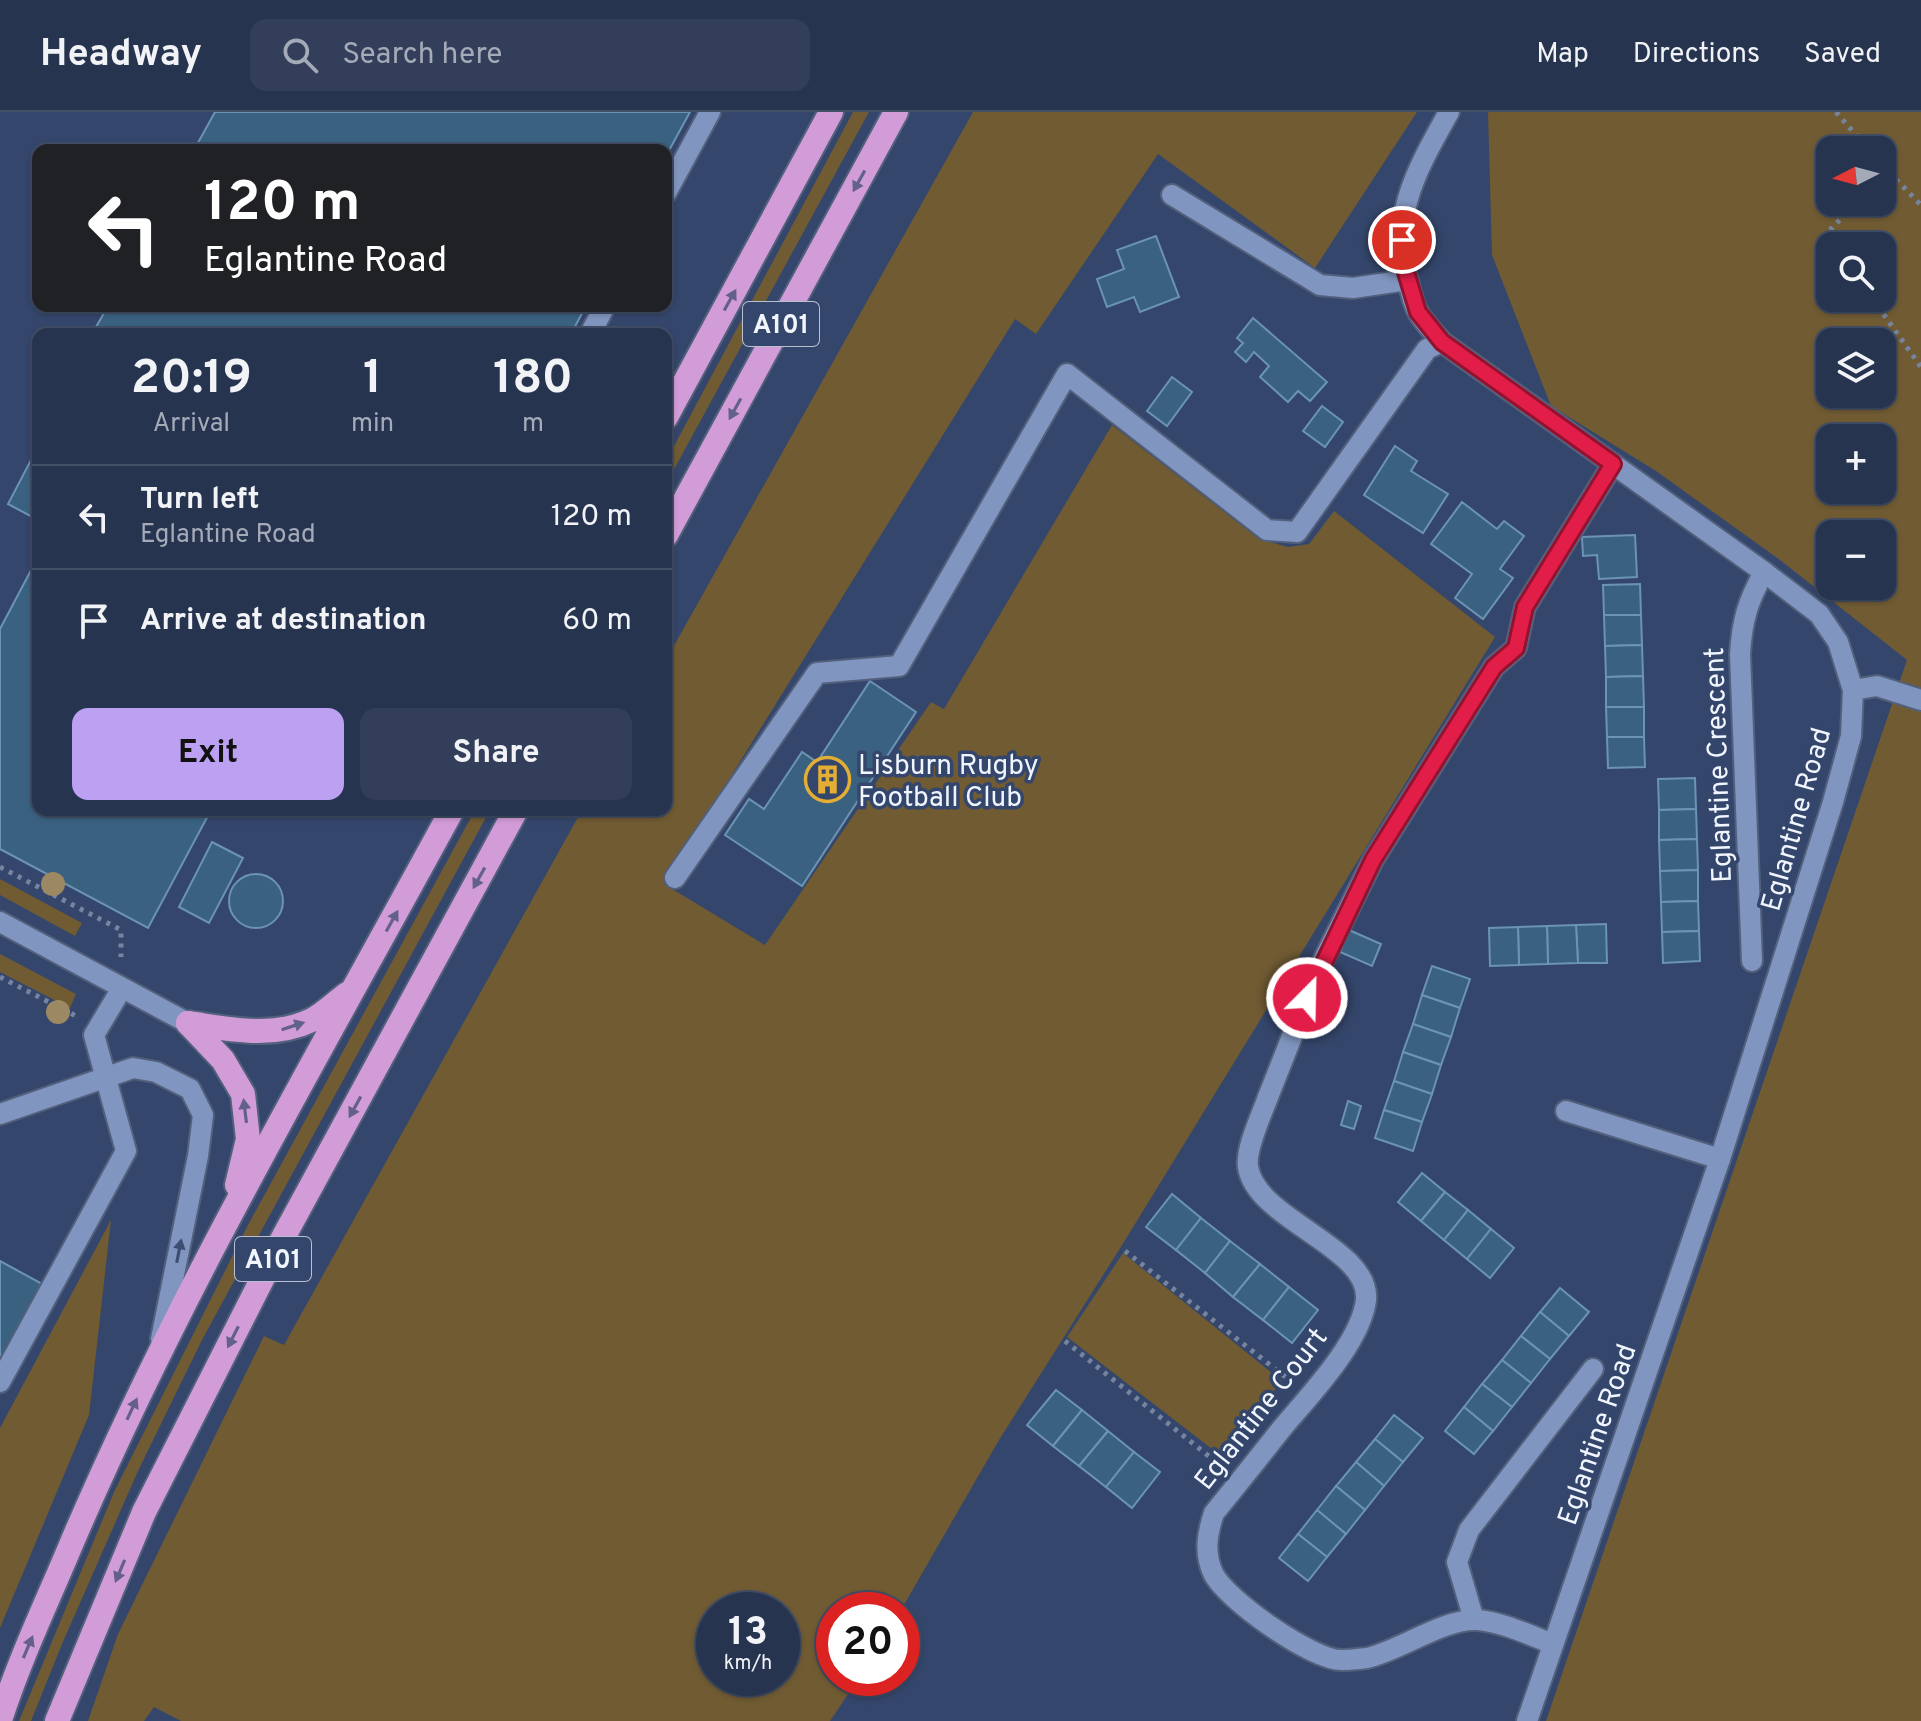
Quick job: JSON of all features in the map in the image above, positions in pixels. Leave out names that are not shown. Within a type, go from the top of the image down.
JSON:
[{"type":"highway","name":"A101","points":[[672,406],[831,112]]},
{"type":"highway","name":"A101","points":[[672,524],[896,112]]},
{"type":"highway","name":"A101","points":[[0,1720],[13,1681],[98,1482],[158,1355],[230,1215],[449,816]]},
{"type":"highway","name":"A101","points":[[57,1721],[144,1512],[284,1236],[513,816]]},
{"type":"highway","points":[[188,1023],[256,1032],[276,1031],[312,1020],[354,989]]},
{"type":"highway","points":[[188,1023],[223,1060],[243,1094],[248,1139],[230,1215]]},
{"type":"street","points":[[672,182],[710,112]]},
{"type":"street","name":"Eglantine Road","points":[[1449,112],[1416,170],[1406,200],[1401,256],[1418,312],[1442,342],[1819,614],[1838,642],[1853,690],[1851,736],[1833,802],[1720,1159],[1527,1721]]},
{"type":"street","points":[[1172,195],[1320,285],[1353,288],[1407,280]]},
{"type":"street","points":[[675,878],[817,673],[899,666],[1067,374],[1267,530],[1297,532],[1427,349],[1442,342]]},
{"type":"street","name":"Eglantine Court","points":[[1553,1644],[1502,1625],[1474,1620],[1446,1627],[1368,1658],[1337,1661],[1294,1643],[1225,1591],[1214,1574],[1207,1553],[1208,1533],[1214,1513],[1339,1359],[1359,1322],[1366,1297],[1357,1268],[1261,1195],[1254,1181],[1248,1167],[1253,1137],[1268,1097],[1317,973],[1373,860],[1494,667],[1516,648],[1525,607],[1613,464]]},
{"type":"street","name":"Eglantine Crescent","points":[[1752,961],[1740,654],[1741,627],[1746,607],[1764,572]]},
{"type":"street","points":[[1853,690],[1877,686],[1921,700]]},
{"type":"street","points":[[0,922],[188,1023]]},
{"type":"street","points":[[0,1382],[126,1151],[94,1035],[122,988]]},
{"type":"street","points":[[0,1114],[133,1068],[156,1072],[190,1089],[203,1115],[198,1156],[158,1355]]},
{"type":"street","points":[[1566,1111],[1720,1159]]},
{"type":"street","points":[[1474,1620],[1457,1562],[1469,1530],[1593,1369]]},
{"type":"path","points":[[1836,112],[1857,136]]},
{"type":"path","points":[[1896,183],[1921,205]]},
{"type":"path","points":[[1828,232],[1843,216]]},
{"type":"path","points":[[1882,312],[1921,367]]},
{"type":"path","points":[[0,867],[121,930],[122,988]]},
{"type":"path","points":[[0,977],[98,1027]]},
{"type":"path","points":[[1125,1251],[1309,1396]]},
{"type":"path","points":[[1065,1341],[1240,1481]]},
{"type":"shaded area","points":[[853,112],[869,112],[672,473],[672,450]]},
{"type":"shaded area","points":[[973,112],[1417,112],[1315,268],[1158,154],[1036,334],[1015,319],[664,884],[765,945],[931,702],[944,709],[1112,425],[1259,539],[1288,547],[1309,544],[1334,511],[1495,637],[999,1440],[911,1592],[816,1592],[816,1696],[847,1696],[830,1721],[181,1721],[154,1707],[144,1721],[88,1721],[118,1634],[264,1336],[284,1345],[579,816],[672,816],[672,649]]},
{"type":"shaded area","points":[[1488,112],[1921,112],[1921,1721],[1546,1721],[1907,660],[1831,600],[1896,600],[1896,520],[1816,520],[1816,588],[1656,471],[1551,406],[1492,255]]},
{"type":"shaded area","points":[[472,816],[487,816],[202,1340],[138,1471],[31,1721],[19,1721],[114,1492],[248,1225]]},
{"type":"shaded area","points":[[0,879],[82,923],[75,936],[0,895]]},
{"type":"shaded area","points":[[0,954],[76,994],[70,1008],[0,972]]},
{"type":"shaded area","points":[[111,1220],[89,1415],[0,1628],[0,1428]]},
{"type":"shaded area","points":[[1123,1253],[1282,1381],[1221,1456],[1067,1337]]},
{"type":"building","points":[[215,112],[690,112],[672,145],[197,144]]},
{"type":"building","points":[[1156,236],[1179,297],[1140,312],[1134,297],[1107,307],[1097,279],[1124,269],[1117,250]]},
{"type":"building","points":[[105,312],[583,312],[574,328],[95,328]]},
{"type":"building","points":[[1253,318],[1327,382],[1310,401],[1298,391],[1288,402],[1260,377],[1269,366],[1254,352],[1246,362],[1235,352],[1243,343],[1237,338]]},
{"type":"building","points":[[1172,377],[1192,392],[1167,426],[1147,411]]},
{"type":"building","points":[[1322,406],[1343,422],[1325,447],[1303,431]]},
{"type":"building","points":[[1395,446],[1417,461],[1411,471],[1448,494],[1423,533],[1364,495]]},
{"type":"building","points":[[32,458],[32,517],[8,504]]},
{"type":"building","points":[[1462,502],[1497,529],[1504,521],[1524,536],[1500,569],[1513,578],[1483,619],[1455,598],[1472,574],[1431,544]]},
{"type":"building","points":[[1635,535],[1637,577],[1599,579],[1597,555],[1583,556],[1582,537]]},
{"type":"building","points":[[32,568],[32,816],[208,816],[148,928],[0,849],[0,629]]},
{"type":"building","points":[[1640,584],[1641,615],[1604,615],[1603,585]]},
{"type":"building","points":[[1604,615],[1641,615],[1642,645],[1605,646]]},
{"type":"building","points":[[1642,645],[1643,676],[1606,677],[1605,646]]},
{"type":"building","points":[[1643,676],[1644,707],[1606,707],[1606,677]]},
{"type":"building","name":"Lisburn Rugby Football Club","points":[[870,681],[916,712],[802,886],[725,835],[749,799],[764,809],[802,752],[817,762]]},
{"type":"building","points":[[1606,707],[1644,707],[1644,737],[1607,737]]},
{"type":"building","points":[[1607,737],[1644,737],[1645,767],[1608,768]]},
{"type":"building","points":[[1695,778],[1696,809],[1659,810],[1658,779]]},
{"type":"building","points":[[1696,809],[1697,839],[1659,840],[1659,810]]},
{"type":"building","points":[[1697,839],[1698,870],[1660,871],[1659,840]]},
{"type":"building","points":[[212,842],[243,858],[209,923],[179,907]]},
{"type":"building","points":[[1698,870],[1698,901],[1661,902],[1660,871]]},
{"type":"building","points":[[256,874],[275,882],[283,901],[275,920],[256,928],[237,920],[229,901],[237,882]]},
{"type":"building","points":[[1698,901],[1699,931],[1662,932],[1661,902]]},
{"type":"building","points":[[1606,924],[1607,963],[1578,963],[1576,925]]},
{"type":"building","points":[[1576,925],[1578,963],[1548,964],[1547,926]]},
{"type":"building","points":[[1547,926],[1548,964],[1519,965],[1518,927]]},
{"type":"building","points":[[1518,927],[1519,965],[1490,966],[1489,928]]},
{"type":"building","points":[[1349,930],[1381,944],[1372,966],[1340,952]]},
{"type":"building","points":[[1699,931],[1700,961],[1663,963],[1662,932]]},
{"type":"building","points":[[1432,966],[1470,979],[1460,1008],[1422,995]]},
{"type":"building","points":[[1422,995],[1460,1008],[1451,1037],[1413,1024]]},
{"type":"building","points":[[1413,1024],[1451,1037],[1441,1065],[1403,1052]]},
{"type":"building","points":[[1403,1052],[1441,1065],[1432,1094],[1394,1081]]},
{"type":"building","points":[[1394,1081],[1432,1094],[1422,1122],[1384,1110]]},
{"type":"building","points":[[1348,1101],[1361,1106],[1354,1129],[1341,1125]]},
{"type":"building","points":[[1384,1110],[1422,1122],[1413,1151],[1375,1138]]},
{"type":"building","points":[[1422,1173],[1445,1192],[1421,1221],[1398,1202]]},
{"type":"building","points":[[1445,1192],[1468,1210],[1444,1240],[1421,1221]]},
{"type":"building","points":[[1172,1194],[1201,1218],[1176,1250],[1146,1227]]},
{"type":"building","points":[[1468,1210],[1491,1229],[1467,1259],[1444,1240]]},
{"type":"building","points":[[1201,1218],[1230,1241],[1205,1273],[1176,1250]]},
{"type":"building","points":[[1491,1229],[1514,1248],[1490,1278],[1467,1259]]},
{"type":"building","points":[[1230,1241],[1260,1264],[1233,1297],[1205,1273]]},
{"type":"building","points":[[0,1261],[44,1285],[0,1365]]},
{"type":"building","points":[[1260,1264],[1289,1287],[1263,1320],[1233,1297]]},
{"type":"building","points":[[1289,1287],[1318,1310],[1292,1343],[1263,1320]]},
{"type":"building","points":[[1560,1288],[1589,1312],[1569,1336],[1540,1312]]},
{"type":"building","points":[[1540,1312],[1569,1336],[1550,1359],[1521,1336]]},
{"type":"building","points":[[1521,1336],[1550,1359],[1531,1383],[1502,1360]]},
{"type":"building","points":[[1502,1360],[1531,1383],[1512,1407],[1482,1384]]},
{"type":"building","points":[[1482,1384],[1512,1407],[1493,1431],[1464,1407]]},
{"type":"building","points":[[1056,1390],[1082,1410],[1053,1446],[1027,1425]]},
{"type":"building","points":[[1464,1407],[1493,1431],[1474,1454],[1445,1431]]},
{"type":"building","points":[[1082,1410],[1108,1431],[1079,1466],[1053,1446]]},
{"type":"building","points":[[1394,1415],[1423,1438],[1403,1462],[1375,1439]]},
{"type":"building","points":[[1108,1431],[1134,1452],[1106,1487],[1079,1466]]},
{"type":"building","points":[[1375,1439],[1403,1462],[1384,1486],[1356,1462]]},
{"type":"building","points":[[1134,1452],[1160,1472],[1132,1508],[1106,1487]]},
{"type":"building","points":[[1356,1462],[1384,1486],[1365,1510],[1336,1486]]},
{"type":"building","points":[[1336,1486],[1365,1510],[1346,1534],[1317,1510]]},
{"type":"building","points":[[1317,1510],[1346,1534],[1327,1557],[1298,1534]]},
{"type":"building","points":[[1298,1534],[1327,1557],[1308,1581],[1279,1558]]},
{"type":"place","name":"Lisburn Rugby Football Club","points":[[827,780]]},
{"type":"route","points":[[1307,998],[1373,860],[1494,667],[1516,648],[1525,607],[1613,464],[1442,342],[1418,312],[1401,256],[1402,240]]}]
